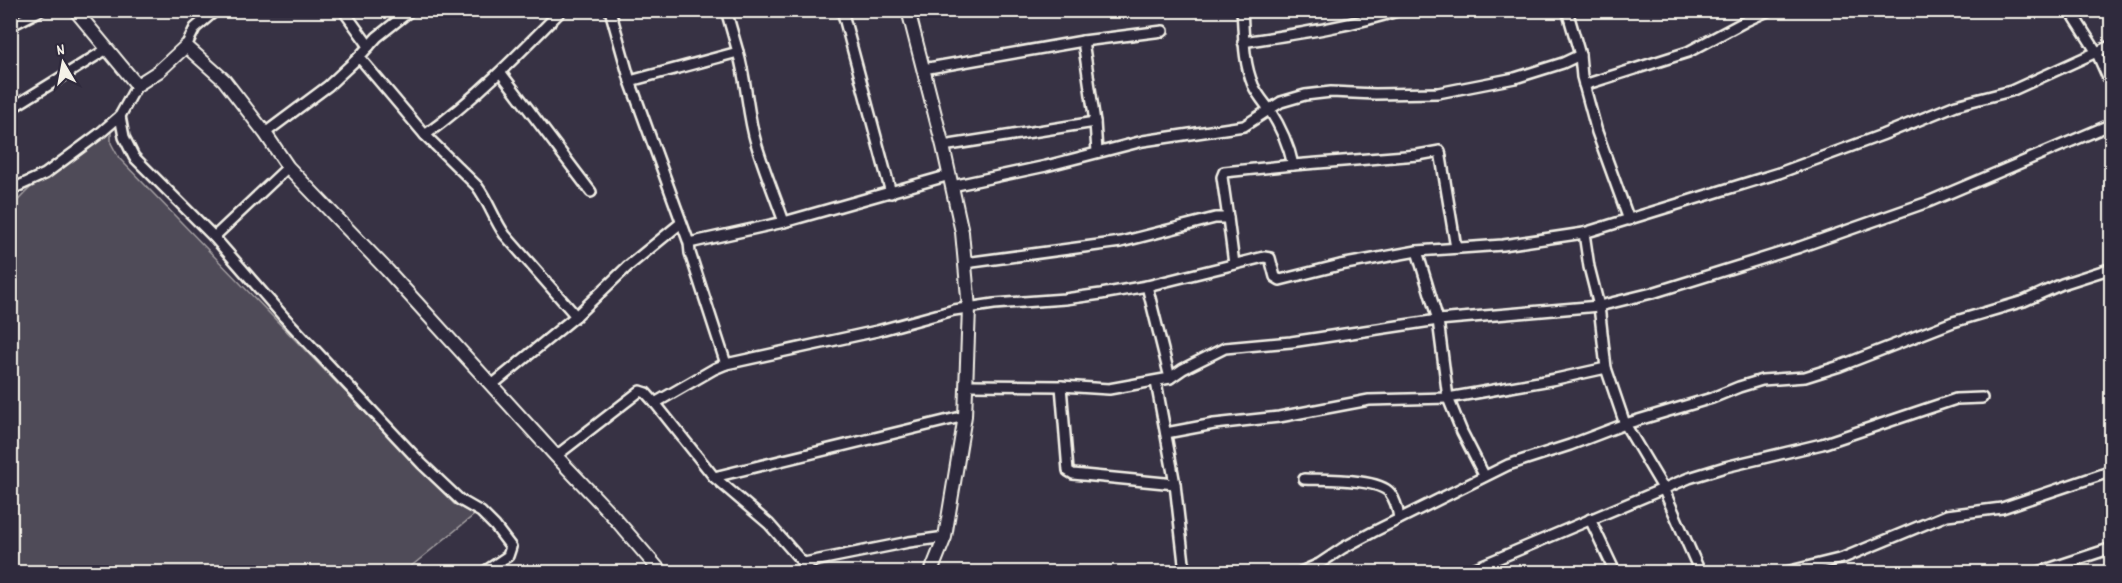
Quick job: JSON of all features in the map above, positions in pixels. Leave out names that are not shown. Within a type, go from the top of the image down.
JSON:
[{"type":"main road","points":[[75,10],[137,85],[159,71],[186,46],[224,80],[288,167],[387,270],[612,515],[661,573]]},
{"type":"main road","points":[[908,10],[943,146],[962,232],[969,308],[968,385],[965,416],[945,537],[931,573]]},
{"type":"street","points":[[10,26],[41,10]]},
{"type":"street","points":[[186,46],[195,28],[216,10]]},
{"type":"street","points":[[342,10],[369,46]]},
{"type":"street","points":[[265,133],[299,109],[359,57],[377,37],[411,10]]},
{"type":"street","points":[[425,135],[501,73],[562,10]]},
{"type":"street","points":[[610,10],[630,81],[689,243],[690,253],[726,364]]},
{"type":"street","points":[[726,10],[744,73],[746,100],[756,143],[784,222]]},
{"type":"street","points":[[842,10],[891,193]]},
{"type":"street","points":[[1242,10],[1243,42],[1252,83],[1269,110],[1290,152],[1293,165]]},
{"type":"street","points":[[1243,42],[1319,29],[1400,10]]},
{"type":"street","points":[[1567,10],[1580,55],[1584,85],[1597,132],[1629,220]]},
{"type":"street","points":[[1584,85],[1688,52],[1770,10]]},
{"type":"street","points":[[2070,10],[2096,51],[2112,87]]},
{"type":"street","points":[[923,69],[1083,41],[1163,31]]},
{"type":"street","points":[[1083,41],[1097,152]]},
{"type":"street","points":[[655,403],[726,364],[969,308],[1065,299],[1147,286],[1268,256],[1275,277],[1280,280],[1340,265],[1417,251],[1503,245],[1584,233],[1779,173],[1956,105],[2011,91],[2112,45]]},
{"type":"street","points":[[10,109],[107,49]]},
{"type":"street","points":[[630,81],[738,52]]},
{"type":"street","points":[[689,243],[951,180],[1046,166],[1143,141],[1244,126],[1281,102],[1322,93],[1438,93],[1515,78],[1563,63],[1580,55]]},
{"type":"street","points":[[359,57],[425,135],[477,186],[496,223],[505,235],[576,316]]},
{"type":"street","points":[[501,73],[591,192]]},
{"type":"street","points":[[10,190],[45,174],[99,134],[120,116],[137,85]]},
{"type":"street","points":[[120,116],[124,136],[134,157],[214,237],[284,317],[422,464],[460,500],[481,513],[512,547],[508,556],[484,573]]},
{"type":"street","points":[[943,146],[1095,122]]},
{"type":"street","points":[[968,385],[1109,389],[1170,378],[1226,348],[1291,342],[1438,320],[1599,306],[1735,268],[1928,202],[2112,124]]},
{"type":"street","points":[[1234,264],[1222,177],[1224,172],[1418,155],[1440,151],[1456,248]]},
{"type":"street","points":[[214,237],[288,167]]},
{"type":"street","points":[[10,215],[10,222]]},
{"type":"street","points":[[965,263],[1121,242],[1215,218],[1228,218]]},
{"type":"street","points":[[492,385],[576,316],[627,267],[681,223]]},
{"type":"street","points":[[1584,233],[1589,267],[1599,306],[1606,368],[1625,424],[1663,488],[1700,573]]},
{"type":"street","points":[[1417,251],[1438,320],[1448,398],[1484,475]]},
{"type":"street","points":[[1300,573],[1399,519],[1508,465],[1762,380],[1804,377],[1829,370],[1953,322],[2024,301],[2062,284],[2112,268]]},
{"type":"street","points":[[1147,286],[1170,378]]},
{"type":"street","points":[[1166,433],[1214,424],[1279,417],[1369,400],[1448,398],[1606,368]]},
{"type":"street","points":[[1156,382],[1175,484],[1185,573]]},
{"type":"street","points":[[1061,386],[1068,471],[1073,474],[1175,484]]},
{"type":"street","points":[[556,456],[640,391],[646,393],[714,477],[752,508],[811,573]]},
{"type":"street","points":[[1466,573],[1663,488],[1725,467],[1822,444],[1956,399],[1982,399]]},
{"type":"street","points":[[714,477],[965,416]]},
{"type":"street","points":[[1786,573],[1843,558],[1947,515],[2002,508],[2112,471]]},
{"type":"street","points":[[1304,478],[1377,485],[1389,491],[1395,501],[1399,519]]},
{"type":"street","points":[[1590,519],[1616,573]]},
{"type":"street","points":[[804,563],[945,537]]},
{"type":"street","points":[[2039,573],[2112,548]]},
{"type":"shaded area","points":[[111,126],[111,143],[119,158],[454,504],[474,515],[404,572],[11,572],[10,210],[44,175]]}]
